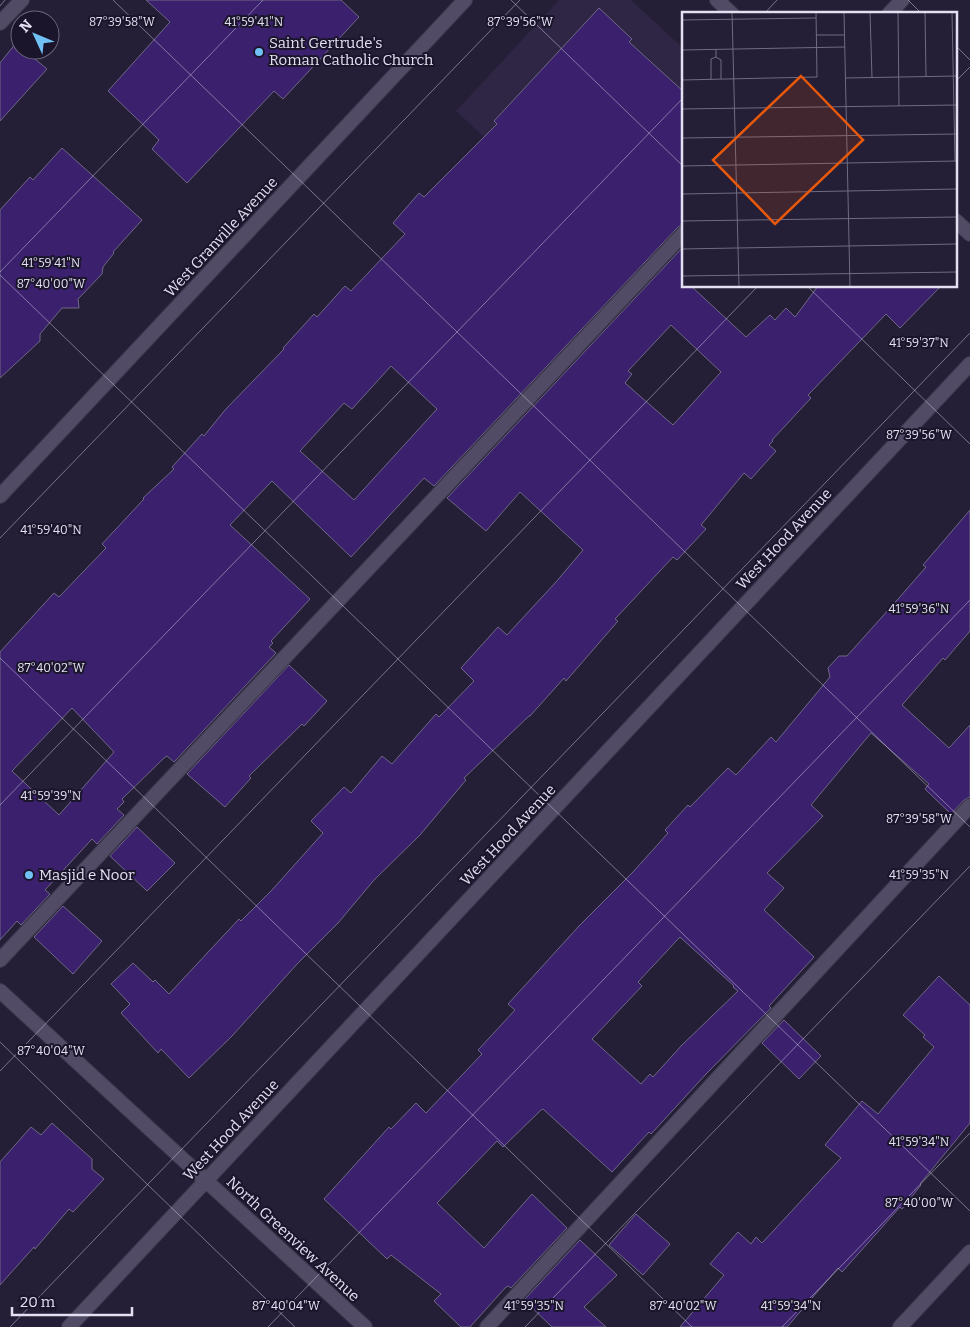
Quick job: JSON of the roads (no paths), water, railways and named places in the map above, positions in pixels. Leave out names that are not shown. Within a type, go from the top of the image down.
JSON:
[{"type":"street","points":[[0,23],[22,0]]},
{"type":"street","name":"West Granville Avenue","points":[[0,496],[465,0]]},
{"type":"street","points":[[717,0],[730,12]]},
{"type":"street","points":[[892,12],[902,0]]},
{"type":"street","points":[[958,223],[970,234]]},
{"type":"street","points":[[0,960],[682,234]]},
{"type":"street","name":"West Hood Avenue","points":[[69,1327],[970,364]]},
{"type":"street","points":[[488,1327],[970,806]]},
{"type":"street","name":"North Greenview Avenue","points":[[0,991],[365,1327]]},
{"type":"street","points":[[900,1327],[970,1252]]},
{"type":"place","name":"Saint Gertrude's Roman Catholic Church","points":[[259,52]]},
{"type":"place","name":"Masjid e Noor","points":[[29,875]]}]
